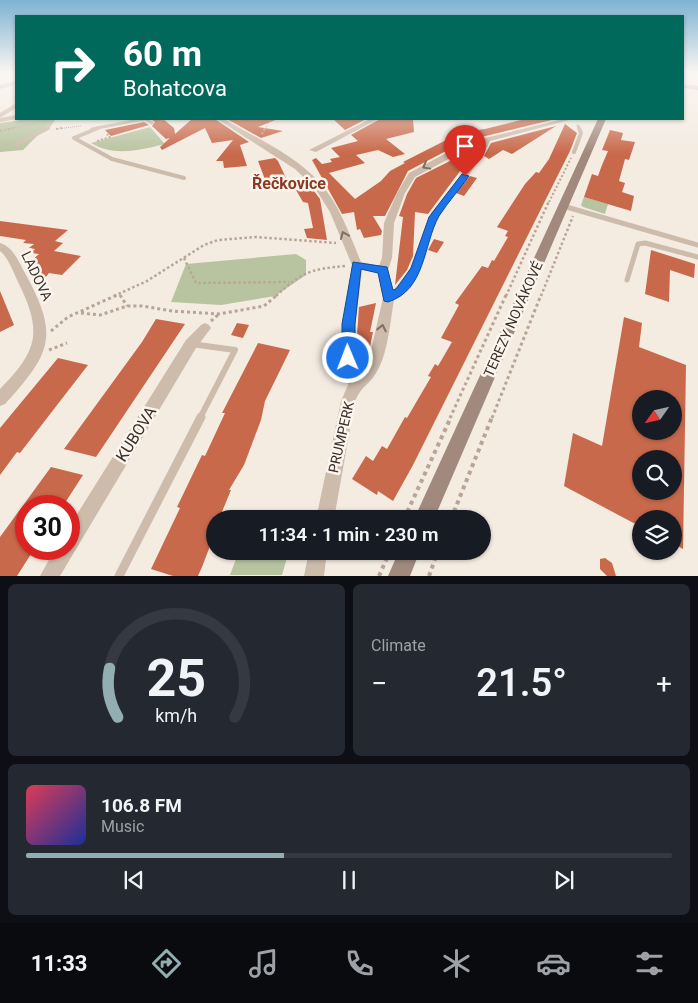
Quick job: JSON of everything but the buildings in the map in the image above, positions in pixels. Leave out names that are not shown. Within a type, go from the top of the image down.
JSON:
[{"type":"street","points":[[0,116],[15,105]]},
{"type":"street","points":[[0,120],[15,117]]},
{"type":"street","name":"PRUMPERK","points":[[222,120],[298,167],[318,186],[335,212],[357,265],[347,344],[350,371],[355,385],[348,401],[326,510]]},
{"type":"street","points":[[313,150],[374,120]]},
{"type":"street","name":"TEREZY NOVÁKOVÉ","points":[[428,510],[570,208],[602,120]]},
{"type":"street","points":[[355,385],[371,370],[376,360],[388,298],[383,270],[391,215],[412,175],[460,148],[574,121]]},
{"type":"street","points":[[388,298],[400,292],[410,281],[434,217],[465,176],[487,141]]},
{"type":"street","name":"LADOVA","points":[[0,246],[8,252],[39,313],[41,340],[29,367],[0,399]]},
{"type":"street","points":[[357,265],[383,270]]},
{"type":"street","name":"KUBOVA","points":[[80,525],[191,344],[205,328]]},
{"type":"street","points":[[49,576],[58,560]]},
{"type":"street","points":[[314,576],[317,560]]},
{"type":"street","points":[[399,576],[406,560]]},
{"type":"lane","points":[[16,145],[47,130],[53,120]]},
{"type":"lane","points":[[140,120],[101,127],[74,136],[84,146],[112,159],[184,178]]},
{"type":"lane","points":[[147,120],[152,123]]},
{"type":"lane","points":[[574,121],[581,133],[574,152]]},
{"type":"lane","points":[[570,208],[698,245]]},
{"type":"lane","points":[[627,280],[638,244],[645,243],[698,258]]},
{"type":"lane","points":[[119,576],[235,350],[191,344]]},
{"type":"path","points":[[251,137],[262,134],[270,120]]},
{"type":"path","points":[[0,131],[38,123]]},
{"type":"path","points":[[84,146],[110,137],[101,127]]},
{"type":"path","points":[[17,128],[27,129]]},
{"type":"path","points":[[408,510],[545,209],[574,152]]},
{"type":"path","points":[[454,510],[570,208]]},
{"type":"path","points":[[41,340],[68,317],[147,281],[204,245],[235,237],[348,242]]},
{"type":"path","points":[[184,258],[196,284],[290,282]]},
{"type":"path","points":[[79,312],[90,316],[100,315],[127,306],[142,306],[172,312],[219,314],[264,306],[279,295],[297,277],[318,268],[357,265]]},
{"type":"path","points":[[120,294],[127,306]]},
{"type":"path","points":[[379,576],[386,560]]},
{"type":"path","points":[[429,576],[435,560]]},
{"type":"green space","points":[[20,120],[53,120],[23,150],[0,152],[0,123]]},
{"type":"green space","points":[[150,127],[165,144],[137,150],[118,151],[109,150],[91,143]]},
{"type":"green space","points":[[584,197],[608,204],[605,214],[583,207],[581,205]]},
{"type":"green space","points":[[296,254],[306,260],[306,275],[275,296],[221,305],[171,302],[186,264]]},
{"type":"green space","points":[[236,560],[286,560],[282,575],[230,575]]},
{"type":"district","name":"Řečkovice","points":[[289,183]]},
{"type":"route","points":[[348,358],[348,324],[357,265],[383,270],[388,298],[400,292],[410,281],[416,269],[434,217],[465,176]]}]
